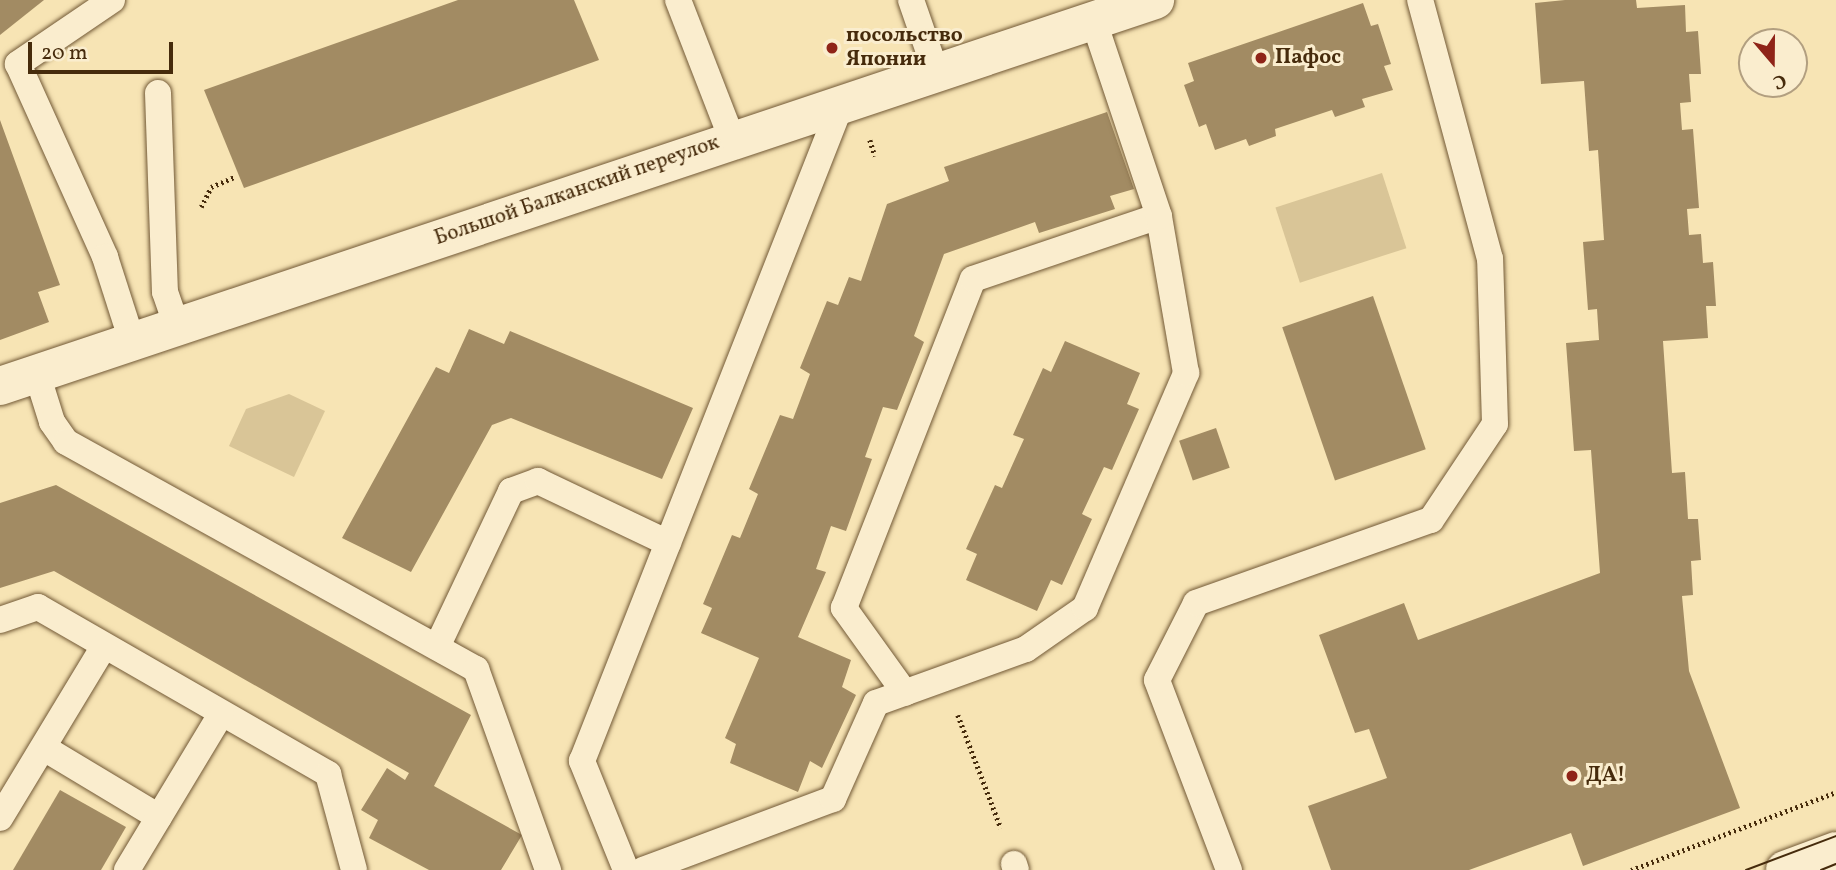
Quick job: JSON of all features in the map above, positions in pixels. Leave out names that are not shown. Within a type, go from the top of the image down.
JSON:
[{"type":"street","name":"Большой Балканский переулок","points":[[0,386],[732,139],[1155,0]]},
{"type":"street","points":[[1785,870],[1836,850]]},
{"type":"lane","points":[[113,0],[18,64],[105,257],[132,341]]},
{"type":"lane","points":[[678,0],[732,139]]},
{"type":"lane","points":[[911,0],[936,72]]},
{"type":"lane","points":[[1228,870],[1157,680],[1196,603],[1431,520],[1495,424],[1490,259],[1420,0]]},
{"type":"lane","points":[[643,870],[832,799],[876,703],[1026,649],[1085,608],[1186,373],[1159,216],[1093,19]]},
{"type":"lane","points":[[158,93],[165,292],[177,326]]},
{"type":"lane","points":[[626,870],[582,761],[841,104]]},
{"type":"lane","points":[[905,693],[844,608],[973,279],[1159,216]]},
{"type":"lane","points":[[37,374],[52,422],[66,442],[476,669],[548,870]]},
{"type":"lane","points":[[437,647],[511,491],[538,481],[668,542]]},
{"type":"lane","points":[[0,620],[38,607],[328,774],[354,870]]},
{"type":"lane","points":[[0,818],[104,646]]},
{"type":"lane","points":[[127,870],[221,714]]},
{"type":"lane","points":[[44,748],[159,817]]},
{"type":"path","points":[[210,197],[211,187],[235,177]]},
{"type":"path","points":[[944,678],[1015,867]]},
{"type":"path","points":[[1631,870],[1836,792]]},
{"type":"shaded area","points":[[1382,173],[1406,248],[1300,283],[1275,208]]},
{"type":"shaded area","points":[[289,394],[325,411],[294,477],[229,446],[246,409]]},
{"type":"building","points":[[0,0],[44,0],[0,35]]},
{"type":"building","points":[[458,0],[574,0],[599,60],[244,188],[204,90]]},
{"type":"building","points":[[1565,0],[1636,0],[1637,8],[1685,5],[1686,32],[1698,31],[1701,74],[1689,74],[1691,102],[1680,103],[1682,130],[1693,129],[1699,208],[1687,209],[1689,235],[1701,234],[1703,263],[1713,262],[1716,306],[1706,306],[1708,338],[1663,341],[1672,473],[1685,472],[1688,519],[1698,519],[1701,560],[1691,561],[1693,595],[1682,596],[1689,671],[1740,808],[1583,866],[1571,833],[1469,870],[1331,870],[1308,806],[1387,778],[1369,729],[1355,733],[1319,635],[1404,603],[1418,640],[1600,573],[1591,450],[1574,451],[1566,343],[1599,340],[1597,309],[1588,310],[1583,242],[1604,240],[1598,150],[1589,151],[1584,81],[1541,84],[1535,3]]},
{"type":"building","points":[[1363,3],[1371,26],[1378,24],[1391,64],[1384,66],[1393,90],[1362,99],[1365,107],[1335,117],[1332,110],[1275,129],[1276,136],[1249,146],[1246,139],[1215,150],[1206,124],[1199,127],[1184,85],[1194,81],[1188,63]]},
{"type":"building","points":[[1107,112],[1134,189],[1110,196],[1115,209],[1039,233],[1035,222],[944,254],[914,336],[924,342],[897,410],[883,407],[865,457],[872,459],[846,531],[831,526],[816,569],[826,572],[798,637],[851,660],[842,687],[856,695],[822,768],[810,761],[798,792],[730,763],[736,744],[725,738],[759,658],[701,633],[712,608],[703,604],[732,535],[740,538],[758,494],[749,489],[780,415],[793,419],[810,374],[800,368],[827,301],[838,305],[849,277],[861,281],[887,204],[949,181],[944,167]]},
{"type":"building","points":[[0,120],[60,285],[38,292],[49,322],[0,340]]},
{"type":"building","points":[[1373,296],[1426,449],[1335,480],[1282,327]]},
{"type":"building","points":[[469,329],[504,344],[510,331],[693,408],[662,479],[511,418],[492,425],[411,572],[342,538],[436,367],[449,373]]},
{"type":"building","points":[[1065,341],[1140,373],[1127,404],[1139,409],[1112,470],[1104,467],[1082,514],[1092,519],[1062,585],[1051,580],[1037,611],[966,580],[977,554],[966,549],[995,485],[1002,488],[1024,439],[1013,435],[1043,368],[1051,372]]},
{"type":"building","points":[[1216,428],[1230,468],[1193,480],[1179,441]]},
{"type":"building","points":[[56,485],[471,715],[434,786],[522,835],[501,870],[429,870],[369,838],[378,820],[361,810],[387,768],[405,780],[409,773],[54,571],[0,588],[0,503]]},
{"type":"building","points":[[60,790],[126,827],[101,870],[13,870]]},
{"type":"tram line","points":[[1746,870],[1836,836]]},
{"type":"tram line","points":[[1821,870],[1836,864]]},
{"type":"place","name":"посольство Японии","points":[[832,48]]},
{"type":"place","name":"Пафос","points":[[1261,58]]},
{"type":"place","name":"ДА!","points":[[1572,776]]}]
